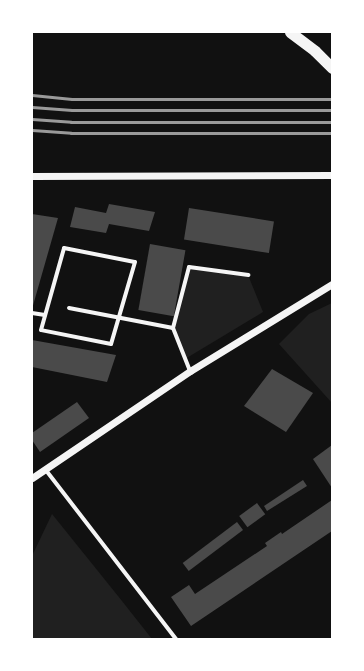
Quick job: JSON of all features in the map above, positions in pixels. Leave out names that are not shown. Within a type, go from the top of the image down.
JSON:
[{"type":"highway","points":[[290,32],[315,51],[332,68]]},
{"type":"street","points":[[32,176],[332,175]]},
{"type":"street","points":[[64,248],[134,262],[111,344],[41,330],[45,316],[64,248]]},
{"type":"street","points":[[190,371],[173,328],[189,267],[248,275]]},
{"type":"street","points":[[32,478],[190,371],[332,284]]},
{"type":"street","points":[[69,308],[173,328]]},
{"type":"street","points":[[32,313],[45,316]]},
{"type":"street","points":[[45,469],[176,639]]},
{"type":"shaded area","points":[[189,267],[248,275],[263,312],[185,359],[173,329]]},
{"type":"shaded area","points":[[332,303],[332,403],[279,344],[309,314]]},
{"type":"shaded area","points":[[52,514],[152,639],[32,639],[32,556]]},
{"type":"building","points":[[109,204],[155,212],[149,231],[109,224],[106,233],[70,227],[75,207],[106,213]]},
{"type":"building","points":[[189,208],[274,221],[269,253],[184,240]]},
{"type":"building","points":[[32,214],[58,218],[32,309]]},
{"type":"building","points":[[150,244],[185,250],[174,316],[138,310]]},
{"type":"building","points":[[32,340],[116,355],[107,382],[32,367]]},
{"type":"building","points":[[272,369],[313,393],[286,432],[244,406]]},
{"type":"building","points":[[77,402],[89,418],[40,452],[32,440],[32,433]]},
{"type":"building","points":[[332,445],[332,488],[313,459]]},
{"type":"building","points":[[303,480],[307,486],[267,511],[264,506]]},
{"type":"building","points":[[332,500],[332,531],[191,626],[171,597],[189,585],[195,594],[267,546],[265,543],[281,532],[282,534]]},
{"type":"building","points":[[257,503],[265,514],[247,527],[239,516]]},
{"type":"building","points":[[237,522],[243,530],[189,571],[183,563]]},
{"type":"railway","points":[[32,95],[72,99],[332,99]]},
{"type":"railway","points":[[32,107],[72,110],[332,110]]},
{"type":"railway","points":[[32,119],[71,122],[332,122]]},
{"type":"railway","points":[[32,130],[71,133],[332,133]]}]
